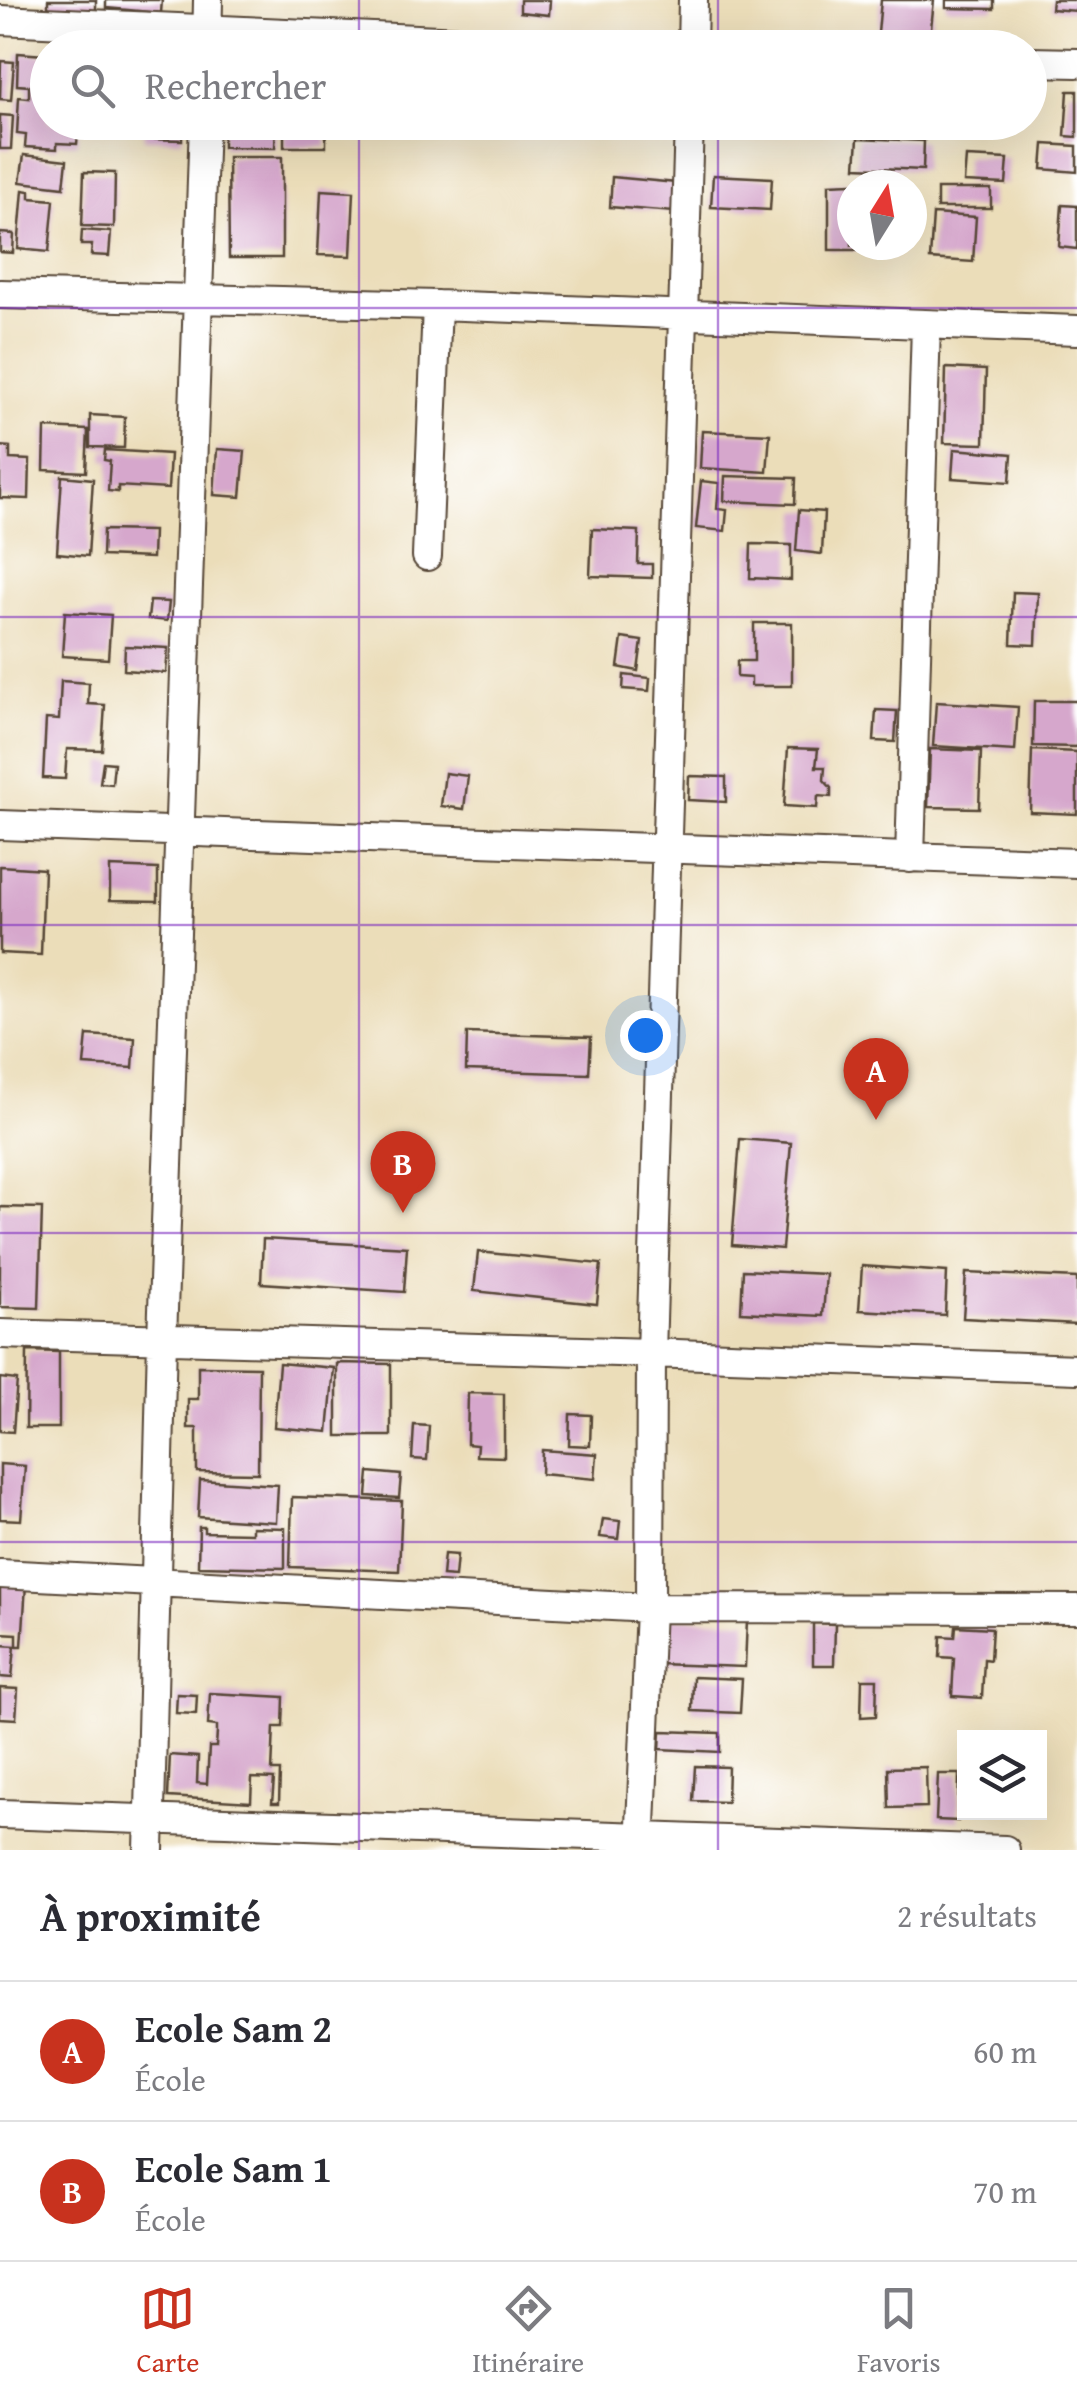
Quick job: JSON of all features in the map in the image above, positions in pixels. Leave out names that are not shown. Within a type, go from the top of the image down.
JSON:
[{"type":"street","points":[[692,30],[693,0]]},
{"type":"street","points":[[0,20],[296,30]]},
{"type":"street","points":[[1047,62],[1077,63]]},
{"type":"street","points":[[150,1850],[162,1339],[203,140]]},
{"type":"street","points":[[640,1844],[650,1608],[652,1352],[688,140]]},
{"type":"street","points":[[0,294],[438,305],[1077,330]]},
{"type":"street","points":[[427,556],[438,305]]},
{"type":"street","points":[[910,858],[926,325]]},
{"type":"street","points":[[0,825],[1077,863]]},
{"type":"street","points":[[0,1334],[652,1352],[1077,1370]]},
{"type":"street","points":[[0,1574],[650,1608],[1077,1609]]},
{"type":"street","points":[[0,1814],[640,1844],[1005,1850]]},
{"type":"building","points":[[48,0],[96,0],[96,13],[48,11]]},
{"type":"building","points":[[106,0],[162,0],[161,13],[106,8]]},
{"type":"building","points":[[520,0],[550,0],[549,15],[520,12]]},
{"type":"building","points":[[881,0],[934,0],[931,30],[878,30]]},
{"type":"building","points":[[946,0],[994,0],[994,9],[946,8]]},
{"type":"building","points":[[1052,0],[1077,0],[1077,11],[1051,9]]},
{"type":"building","points":[[18,53],[30,54],[30,140],[77,140],[77,144],[57,143],[57,149],[25,147],[26,135],[17,134],[19,97],[29,98],[29,86],[17,85]]},
{"type":"building","points":[[1,61],[14,62],[11,100],[0,99]]},
{"type":"building","points":[[1068,91],[1077,91],[1077,137],[1065,136]]},
{"type":"building","points":[[0,115],[13,116],[11,149],[0,149]]},
{"type":"building","points":[[223,140],[275,140],[275,148],[223,147]]},
{"type":"building","points":[[284,140],[326,140],[326,147],[284,147]]},
{"type":"building","points":[[858,140],[924,141],[923,170],[856,167]]},
{"type":"building","points":[[1044,144],[1077,146],[1077,172],[1042,169]]},
{"type":"building","points":[[24,155],[67,160],[64,187],[20,182]]},
{"type":"building","points":[[228,157],[282,157],[282,258],[229,258]]},
{"type":"building","points":[[966,157],[1008,159],[1006,184],[964,182]]},
{"type":"building","points":[[84,172],[115,173],[114,227],[82,226]]},
{"type":"building","points":[[713,175],[772,178],[770,210],[711,207]]},
{"type":"building","points":[[612,177],[676,183],[674,212],[610,207]]},
{"type":"building","points":[[829,184],[837,184],[837,250],[829,250]]},
{"type":"building","points":[[937,189],[991,189],[991,208],[937,208]]},
{"type":"building","points":[[23,190],[30,191],[30,198],[54,200],[49,252],[18,249]]},
{"type":"building","points":[[321,190],[354,192],[351,256],[318,255]]},
{"type":"building","points":[[1062,205],[1077,206],[1077,249],[1059,247]]},
{"type":"building","points":[[933,214],[976,217],[973,262],[930,259]]},
{"type":"building","points":[[82,230],[111,232],[109,256],[91,255],[92,245],[81,245]]},
{"type":"building","points":[[0,233],[14,234],[13,253],[0,252]]},
{"type":"building","points":[[946,368],[986,370],[984,444],[944,443]]},
{"type":"building","points":[[90,415],[125,417],[124,448],[90,447]]},
{"type":"building","points":[[45,428],[88,430],[86,472],[44,470]]},
{"type":"building","points":[[702,431],[770,434],[767,472],[700,468]]},
{"type":"building","points":[[0,446],[10,447],[10,459],[30,460],[29,499],[0,498]]},
{"type":"building","points":[[217,449],[245,451],[241,497],[214,495]]},
{"type":"building","points":[[954,449],[1012,454],[1010,482],[952,478]]},
{"type":"building","points":[[105,450],[170,454],[168,489],[118,486],[118,492],[108,491],[110,461],[104,460]]},
{"type":"building","points":[[62,476],[93,479],[88,556],[57,553]]},
{"type":"building","points":[[725,476],[796,478],[795,504],[724,501]]},
{"type":"building","points":[[701,481],[719,483],[717,509],[727,510],[725,531],[696,528]]},
{"type":"building","points":[[799,510],[824,512],[822,554],[796,551]]},
{"type":"building","points":[[592,529],[639,531],[638,564],[652,564],[652,578],[590,576]]},
{"type":"building","points":[[103,530],[153,531],[152,558],[102,556]]},
{"type":"building","points":[[751,544],[791,545],[791,580],[750,578]]},
{"type":"building","points":[[1013,592],[1038,593],[1036,645],[1011,644]]},
{"type":"building","points":[[150,601],[169,602],[167,621],[148,619]]},
{"type":"building","points":[[65,612],[111,615],[108,659],[62,656]]},
{"type":"building","points":[[754,623],[792,623],[792,686],[751,686],[751,678],[737,677],[737,661],[754,661]]},
{"type":"building","points":[[622,638],[642,641],[638,671],[618,667]]},
{"type":"building","points":[[125,646],[168,648],[166,673],[124,670]]},
{"type":"building","points":[[624,675],[650,678],[649,691],[623,689]]},
{"type":"building","points":[[61,681],[89,683],[88,704],[105,705],[102,750],[67,749],[65,779],[43,778],[46,719],[59,720]]},
{"type":"building","points":[[1034,701],[1077,701],[1077,747],[1033,746]]},
{"type":"building","points":[[936,702],[1018,707],[1015,751],[933,746]]},
{"type":"building","points":[[876,710],[897,711],[895,742],[874,741]]},
{"type":"building","points":[[788,748],[818,749],[816,767],[825,767],[824,780],[831,788],[831,797],[818,796],[817,808],[784,806]]},
{"type":"building","points":[[930,749],[981,751],[979,808],[928,807]]},
{"type":"building","points":[[1032,750],[1077,752],[1077,814],[1030,812]]},
{"type":"building","points":[[103,762],[114,763],[112,784],[100,783]]},
{"type":"building","points":[[445,773],[468,776],[464,809],[441,806]]},
{"type":"building","points":[[689,776],[726,777],[726,802],[688,800]]},
{"type":"building","points":[[0,866],[44,869],[41,955],[0,953]]},
{"type":"building","points":[[110,867],[158,869],[158,901],[110,900]]},
{"type":"building","points":[[467,1033],[591,1037],[589,1074],[466,1070]]},
{"type":"building","points":[[87,1035],[135,1038],[133,1068],[84,1065]]},
{"type":"building","points":[[740,1139],[791,1143],[782,1249],[732,1245]]},
{"type":"building","points":[[0,1207],[42,1208],[39,1308],[0,1307]]},
{"type":"building","points":[[263,1239],[407,1247],[404,1292],[261,1283]]},
{"type":"building","points":[[478,1252],[601,1264],[597,1304],[474,1291]]},
{"type":"building","points":[[862,1266],[947,1272],[945,1315],[859,1310]]},
{"type":"building","points":[[743,1270],[826,1274],[823,1316],[741,1312]]},
{"type":"building","points":[[966,1273],[1077,1278],[1077,1324],[963,1318]]},
{"type":"building","points":[[27,1351],[59,1352],[59,1428],[26,1428]]},
{"type":"building","points":[[279,1363],[334,1368],[328,1432],[274,1427]]},
{"type":"building","points":[[337,1363],[391,1364],[391,1436],[337,1436]]},
{"type":"building","points":[[198,1366],[259,1367],[258,1473],[197,1472],[197,1428],[188,1428],[188,1399],[198,1399]]},
{"type":"building","points":[[0,1378],[17,1380],[13,1432],[0,1431]]},
{"type":"building","points":[[468,1393],[504,1394],[504,1457],[476,1456],[477,1445],[467,1444]]},
{"type":"building","points":[[570,1414],[591,1415],[590,1446],[569,1445]]},
{"type":"building","points":[[414,1425],[429,1426],[427,1460],[412,1459]]},
{"type":"building","points":[[542,1450],[597,1454],[595,1479],[541,1474]]},
{"type":"building","points":[[0,1464],[25,1466],[21,1520],[0,1519]]},
{"type":"building","points":[[369,1472],[401,1475],[399,1498],[367,1496]]},
{"type":"building","points":[[200,1480],[278,1485],[276,1522],[198,1517]]},
{"type":"building","points":[[292,1497],[402,1501],[399,1571],[290,1567]]},
{"type":"building","points":[[603,1519],[620,1521],[618,1539],[600,1537]]},
{"type":"building","points":[[199,1527],[204,1527],[204,1532],[252,1533],[252,1527],[285,1528],[285,1568],[198,1566]]},
{"type":"building","points":[[444,1554],[457,1555],[455,1577],[442,1576]]},
{"type":"building","points":[[0,1582],[26,1584],[22,1646],[17,1646],[17,1634],[0,1633]]},
{"type":"building","points":[[659,1618],[747,1620],[745,1667],[657,1664]]},
{"type":"building","points":[[813,1623],[835,1624],[834,1665],[813,1665]]},
{"type":"building","points":[[956,1626],[992,1628],[990,1660],[984,1659],[982,1698],[952,1696],[954,1658],[940,1657],[941,1636],[955,1637]]},
{"type":"building","points":[[0,1645],[15,1646],[12,1678],[0,1677]]},
{"type":"building","points":[[693,1677],[742,1679],[740,1713],[692,1711]]},
{"type":"building","points":[[862,1679],[877,1679],[876,1716],[861,1717]]},
{"type":"building","points":[[0,1688],[18,1689],[16,1719],[0,1718]]},
{"type":"building","points":[[210,1693],[284,1697],[283,1727],[274,1727],[272,1771],[280,1771],[279,1803],[272,1803],[274,1779],[252,1778],[251,1802],[168,1797],[170,1755],[198,1757],[197,1783],[207,1784],[209,1747],[216,1747],[217,1732],[217,1726],[208,1725]]},
{"type":"building","points":[[177,1694],[197,1695],[196,1714],[176,1713]]},
{"type":"building","points":[[661,1731],[720,1733],[720,1752],[660,1749]]},
{"type":"building","points":[[695,1766],[728,1767],[727,1802],[693,1801]]},
{"type":"building","points":[[926,1767],[927,1807],[889,1808],[888,1768]]},
{"type":"building","points":[[938,1774],[957,1774],[958,1821],[936,1820]]},
{"type":"place","name":"Ecole Sam 2","points":[[876,1120]]},
{"type":"place","name":"Ecole Sam 1","points":[[403,1213]]}]
